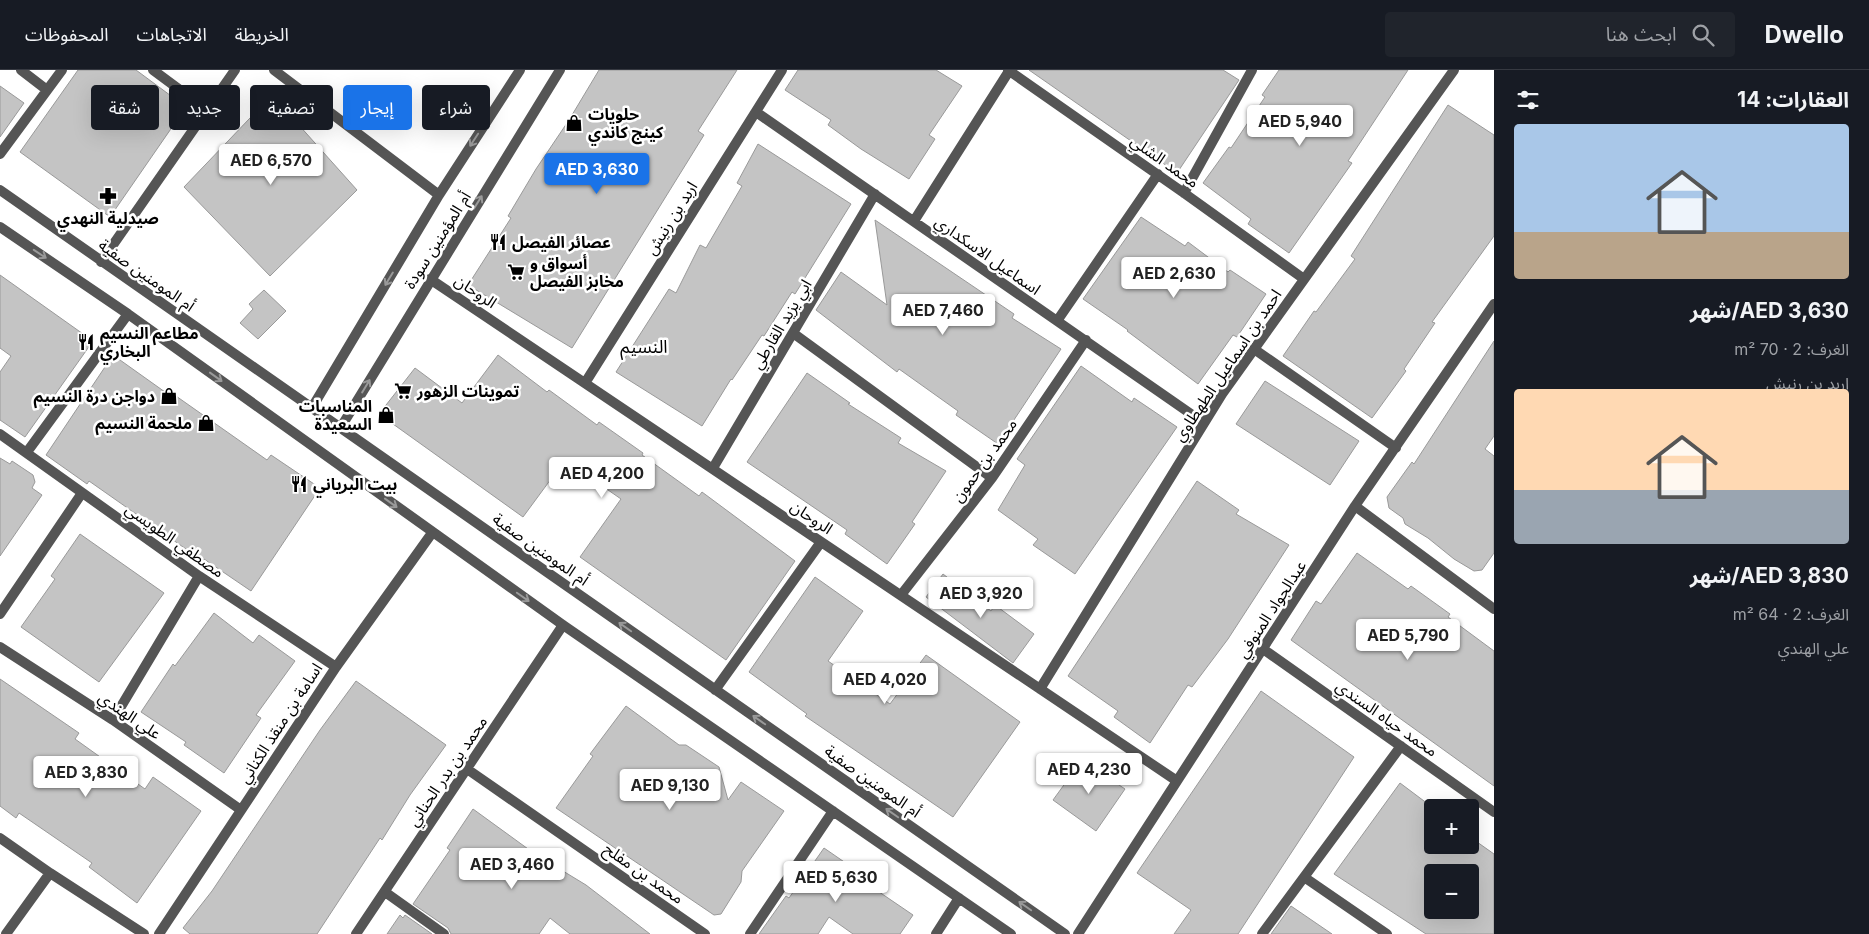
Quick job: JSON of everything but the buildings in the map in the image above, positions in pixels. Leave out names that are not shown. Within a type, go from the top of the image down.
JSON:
[{"type":"street","points":[[21,70],[47,90]]},
{"type":"street","points":[[0,154],[62,70]]},
{"type":"street","points":[[153,70],[173,85]]},
{"type":"street","points":[[224,85],[235,70]]},
{"type":"street","points":[[274,70],[439,195]]},
{"type":"street","name":"أم المؤمنين سودة","points":[[341,427],[430,279],[560,70]]},
{"type":"street","name":"اربد بن رنيش","points":[[585,382],[782,70]]},
{"type":"street","points":[[914,221],[1008,70]]},
{"type":"street","name":"محمد الشلي","points":[[1008,70],[1158,174],[1304,279]]},
{"type":"street","points":[[1184,193],[1252,70]]},
{"type":"street","name":"احمد بن اسماعيل الطهطاوي","points":[[1040,688],[1204,423],[1254,349],[1454,70]]},
{"type":"street","name":"أم المؤمنين سودة","points":[[313,406],[439,195],[517,71]]},
{"type":"street","name":"اسماعيل الاسكداري","points":[[756,112],[1204,423]]},
{"type":"street","points":[[101,262],[193,130]]},
{"type":"street","points":[[1058,321],[1158,174]]},
{"type":"street","name":"أم المومنين صفية","points":[[0,190],[101,262],[313,406],[1065,934]]},
{"type":"street","name":"ابي يزيد القارطي","points":[[712,468],[875,194]]},
{"type":"street","points":[[0,226],[128,314],[563,626],[1011,934]]},
{"type":"street","name":"الروحان","points":[[430,279],[1178,781]]},
{"type":"street","name":"عبدالجواد المنوفي","points":[[1078,934],[1355,506],[1494,304]]},
{"type":"street","points":[[27,452],[128,314]]},
{"type":"street","points":[[793,333],[992,478]]},
{"type":"street","name":"محمد بن حمون","points":[[901,595],[992,478],[1086,340]]},
{"type":"street","points":[[1254,349],[1396,448]]},
{"type":"street","name":"مصطفي الطويسي","points":[[0,434],[199,576],[336,666]]},
{"type":"street","points":[[0,614],[82,493]]},
{"type":"street","points":[[1355,506],[1492,604]]},
{"type":"street","name":"اسامة بن منقذ الكناني","points":[[159,934],[336,666],[432,533]]},
{"type":"street","points":[[716,690],[821,542]]},
{"type":"street","points":[[113,720],[199,576]]},
{"type":"street","name":"محمد بن بدر الحناني","points":[[356,934],[563,626]]},
{"type":"street","name":"علي الهندي","points":[[0,647],[113,720],[241,810]]},
{"type":"street","name":"محمد حياه السندي","points":[[1263,649],[1494,812]]},
{"type":"street","points":[[1262,934],[1401,746]]},
{"type":"street","name":"محمد بن مفلح","points":[[467,769],[705,934]]},
{"type":"street","points":[[750,934],[833,811]]},
{"type":"street","points":[[0,838],[50,874],[144,934]]},
{"type":"street","points":[[6,934],[50,874]]},
{"type":"street","points":[[1304,877],[1387,934]]},
{"type":"street","points":[[385,892],[444,934]]},
{"type":"street","points":[[936,934],[959,898]]},
{"type":"place","name":"حلويات كينج كاندي","points":[[574,123]]},
{"type":"place","name":"صيدلية النهدي","points":[[108,196]]},
{"type":"place","name":"عصائر الفيصل","points":[[498,242]]},
{"type":"place","name":"أسواق و مخابز الفيصل","points":[[516,272]]},
{"type":"place","name":"مطاعم النسيم البخاري","points":[[86,342]]},
{"type":"place","name":"تموينات الزهور","points":[[403,391]]},
{"type":"place","name":"دواجن درة النسيم","points":[[169,396]]},
{"type":"place","name":"المناسبات السعيدة","points":[[386,415]]},
{"type":"place","name":"ملحمة النسيم","points":[[206,423]]},
{"type":"place","name":"بيت البرياني","points":[[299,484]]},
{"type":"district","name":"النسيم","points":[[644,347]]}]
